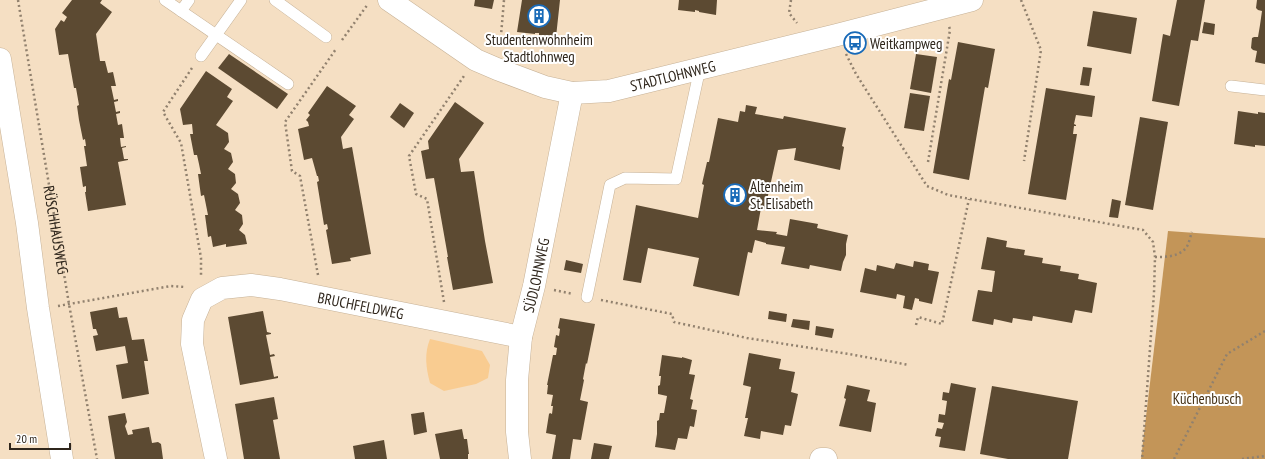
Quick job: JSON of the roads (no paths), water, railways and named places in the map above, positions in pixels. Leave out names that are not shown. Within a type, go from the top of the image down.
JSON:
[{"type":"street","name":"STADTLOHNWEG","points":[[390,0],[476,60],[545,87],[572,93],[609,91],[972,0]]},
{"type":"street","name":"RÜSCHHAUSWEG","points":[[0,59],[27,223],[38,308],[62,459]]},
{"type":"street","name":"SÜDLOHNWEG","points":[[520,459],[517,432],[517,380],[522,336],[534,286],[572,93]]},
{"type":"street","name":"BRUCHFELDWEG","points":[[216,459],[192,344],[193,320],[202,299],[222,288],[251,286],[280,288],[522,336]]},
{"type":"street","points":[[821,459],[826,459]]},
{"type":"lane","points":[[165,0],[288,84]]},
{"type":"lane","points":[[181,11],[189,0]]},
{"type":"lane","points":[[201,56],[241,0]]},
{"type":"lane","points":[[275,0],[326,37]]},
{"type":"lane","points":[[587,297],[610,185],[625,178],[676,179],[700,68]]},
{"type":"lane","points":[[1231,86],[1265,90]]},
{"type":"place","name":"Studentenwohnheim Stadtlohnweg","points":[[539,16]]},
{"type":"place","name":"Weitkampweg","points":[[855,43]]},
{"type":"place","name":"Altenheim St. Elisabeth","points":[[735,195]]},
{"type":"park label","name":"Küchenbusch","points":[[1207,398]]}]
